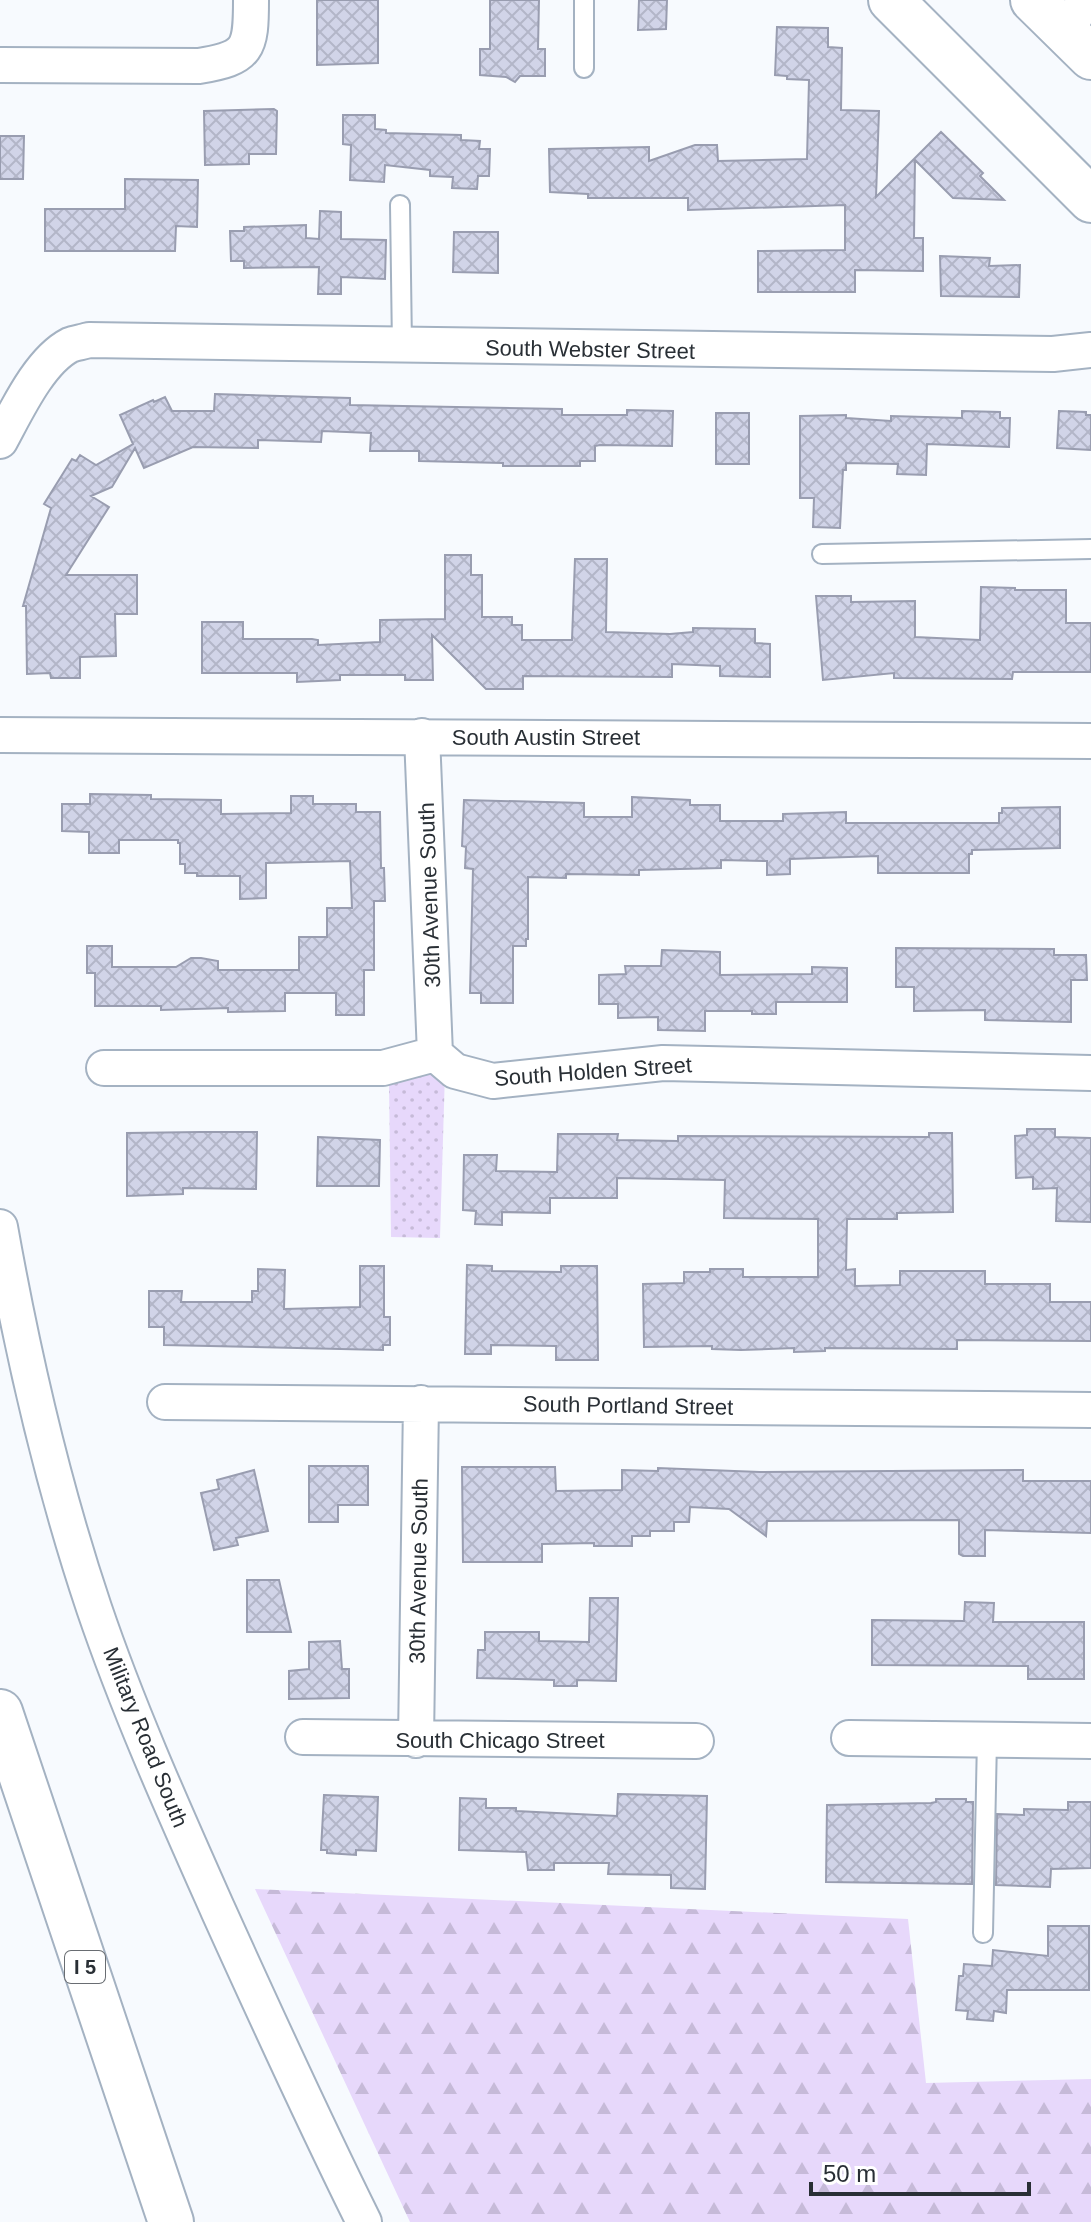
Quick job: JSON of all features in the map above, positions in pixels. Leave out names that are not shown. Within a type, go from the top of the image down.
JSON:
[{"type":"main road","points":[[891,0],[1091,200]]},
{"type":"main road","points":[[1033,0],[1080,30]]},
{"type":"main road","name":"I 5","points":[[0,1712],[171,2222]]},
{"type":"street","points":[[0,65],[199,66],[225,62],[241,54],[248,40],[251,0]]},
{"type":"street","name":"South Webster Street","points":[[0,441],[30,387],[45,369],[70,345],[89,340],[1037,354],[1091,350]]},
{"type":"street","name":"South Austin Street","points":[[0,735],[1091,741]]},
{"type":"street","name":"30th Avenue South","points":[[422,736],[435,1054]]},
{"type":"street","points":[[104,1068],[383,1068],[435,1054]]},
{"type":"street","name":"South Holden Street","points":[[435,1054],[455,1071],[493,1081],[663,1063],[1091,1073]]},
{"type":"street","name":"Military Road South","points":[[0,1227],[21,1344],[42,1431],[94,1608],[168,1798],[299,2089],[364,2222]]},
{"type":"street","name":"South Portland Street","points":[[165,1402],[1091,1410]]},
{"type":"street","name":"30th Avenue South","points":[[416,1740],[421,1403]]},
{"type":"street","name":"South Chicago Street","points":[[303,1737],[696,1741]]},
{"type":"street","points":[[849,1738],[1091,1741]]},
{"type":"lane","points":[[584,0],[584,68]]},
{"type":"lane","points":[[400,205],[402,346]]},
{"type":"lane","points":[[822,554],[1091,549]]},
{"type":"lane","points":[[983,1933],[987,1739]]},
{"type":"green space","points":[[445,1072],[440,1238],[391,1237],[389,1082],[412,1073]]},
{"type":"green space","points":[[255,1889],[908,1919],[926,2083],[1091,2079],[1091,2222],[410,2222]]},
{"type":"building","points":[[317,0],[378,0],[378,63],[317,65]]},
{"type":"building","points":[[490,0],[539,0],[538,49],[545,49],[545,76],[520,76],[515,82],[506,77],[480,75],[480,49],[490,49]]},
{"type":"building","points":[[639,0],[667,0],[666,29],[638,30]]},
{"type":"building","points":[[777,27],[828,28],[828,47],[842,48],[841,110],[879,111],[876,197],[941,132],[983,173],[980,176],[1004,200],[953,198],[915,160],[914,238],[923,238],[923,271],[855,270],[855,292],[758,292],[758,251],[845,250],[845,205],[688,210],[688,198],[588,198],[588,194],[550,192],[549,149],[649,147],[649,161],[695,145],[717,145],[718,161],[807,159],[809,80],[775,75]]},
{"type":"building","points":[[204,111],[277,111],[276,154],[249,154],[249,164],[205,165]]},
{"type":"building","points":[[343,115],[375,115],[375,129],[386,130],[386,133],[461,135],[461,140],[480,141],[479,149],[490,149],[489,176],[478,176],[477,189],[452,188],[453,177],[430,176],[430,170],[385,165],[384,182],[350,180],[351,145],[343,144]]},
{"type":"building","points":[[0,136],[24,136],[23,179],[0,179]]},
{"type":"building","points":[[125,179],[198,180],[197,227],[176,226],[175,251],[45,251],[45,209],[125,209]]},
{"type":"building","points":[[320,211],[341,212],[341,239],[386,240],[385,279],[341,277],[341,294],[318,294],[319,267],[244,268],[244,261],[231,261],[230,231],[244,231],[244,227],[306,225],[306,238],[319,239]]},
{"type":"building","points":[[454,232],[498,232],[498,273],[453,272]]},
{"type":"building","points":[[940,256],[990,258],[989,266],[1020,265],[1019,297],[941,296]]},
{"type":"building","points":[[215,394],[350,398],[350,405],[562,409],[562,415],[627,415],[627,410],[673,411],[672,446],[600,445],[595,446],[595,461],[580,461],[580,466],[503,466],[503,463],[419,461],[419,451],[370,451],[371,433],[322,431],[321,442],[258,440],[258,448],[193,447],[144,468],[135,448],[112,487],[91,496],[109,507],[66,575],[137,575],[137,614],[115,614],[116,656],[80,657],[80,678],[51,678],[50,673],[27,674],[26,606],[23,606],[51,508],[44,504],[72,459],[76,461],[80,455],[96,465],[133,444],[120,415],[153,400],[165,397],[172,411],[214,411]]},
{"type":"building","points":[[962,411],[1000,412],[1000,418],[1010,418],[1009,447],[927,444],[926,475],[897,474],[898,464],[846,463],[840,528],[813,527],[814,498],[800,498],[800,416],[846,415],[846,418],[891,421],[891,416],[962,418]]},
{"type":"building","points":[[1059,411],[1091,415],[1091,450],[1057,448]]},
{"type":"building","points":[[716,413],[749,413],[749,464],[716,464]]},
{"type":"building","points":[[445,555],[471,555],[471,575],[482,575],[482,617],[512,617],[512,625],[522,625],[522,640],[572,640],[575,559],[607,559],[606,632],[670,634],[693,632],[693,628],[755,629],[755,643],[770,644],[770,677],[720,676],[720,666],[672,664],[672,677],[523,676],[523,689],[486,689],[432,635],[433,680],[405,680],[405,675],[340,675],[340,680],[297,682],[297,673],[202,673],[202,622],[243,622],[243,639],[312,639],[318,640],[318,645],[380,642],[380,620],[445,619]]},
{"type":"building","points":[[981,587],[1066,590],[1066,623],[1091,623],[1091,672],[1013,672],[1012,679],[894,678],[894,673],[823,680],[816,596],[851,596],[851,602],[915,601],[915,637],[980,640]]},
{"type":"building","points":[[90,794],[221,800],[221,814],[291,813],[291,796],[313,796],[313,804],[356,804],[356,812],[380,812],[385,901],[374,901],[374,970],[364,970],[364,1015],[336,1015],[336,993],[285,993],[285,1011],[228,1012],[228,1008],[161,1010],[161,1006],[95,1006],[95,973],[87,973],[87,946],[112,946],[112,967],[176,967],[191,958],[201,958],[218,961],[218,970],[299,970],[299,937],[327,937],[327,908],[352,908],[350,861],[266,863],[266,898],[240,899],[240,876],[185,873],[185,864],[180,864],[178,840],[119,840],[119,853],[89,853],[89,832],[62,831],[62,804],[90,804]]},
{"type":"building","points":[[632,797],[690,800],[690,805],[720,805],[720,821],[783,821],[783,814],[846,812],[846,823],[999,823],[1002,808],[1060,807],[1060,848],[972,850],[969,854],[969,873],[878,873],[878,856],[790,859],[790,874],[767,875],[767,861],[721,860],[721,868],[639,870],[639,875],[528,877],[528,939],[526,946],[513,946],[513,1003],[481,1003],[481,993],[470,993],[473,869],[465,868],[466,847],[462,846],[464,800],[584,803],[584,817],[632,817]]},
{"type":"building","points":[[896,948],[1054,949],[1054,955],[1086,955],[1087,980],[1071,980],[1071,1022],[985,1020],[985,1010],[914,1011],[914,987],[896,987]]},
{"type":"building","points":[[662,950],[720,952],[720,975],[812,974],[812,967],[847,968],[847,1002],[776,1002],[776,1014],[705,1011],[705,1031],[658,1030],[658,1017],[618,1018],[618,1004],[599,1004],[599,975],[626,974],[625,966],[661,966]]},
{"type":"building","points":[[1027,1129],[1055,1129],[1055,1137],[1091,1138],[1091,1222],[1056,1221],[1057,1188],[1033,1189],[1033,1177],[1016,1178],[1015,1136],[1027,1135]]},
{"type":"building","points":[[257,1132],[256,1189],[183,1188],[183,1194],[127,1196],[127,1133]]},
{"type":"building","points":[[929,1133],[952,1133],[953,1212],[897,1213],[897,1219],[847,1219],[846,1270],[855,1269],[855,1286],[900,1285],[900,1271],[985,1271],[985,1284],[1050,1284],[1050,1302],[1091,1302],[1091,1341],[957,1340],[957,1349],[825,1348],[825,1351],[794,1352],[794,1348],[644,1347],[643,1284],[684,1283],[684,1272],[710,1272],[710,1269],[743,1269],[743,1277],[818,1277],[818,1219],[724,1218],[725,1180],[617,1178],[617,1198],[550,1198],[550,1213],[502,1212],[502,1225],[475,1224],[476,1211],[463,1210],[464,1155],[497,1155],[496,1171],[557,1172],[558,1134],[618,1134],[617,1140],[678,1141],[678,1136],[929,1137]]},
{"type":"building","points":[[318,1137],[380,1140],[379,1186],[317,1186]]},
{"type":"building","points":[[467,1265],[492,1266],[492,1271],[561,1272],[561,1266],[597,1266],[598,1360],[556,1360],[556,1346],[491,1345],[491,1354],[465,1354]]},
{"type":"building","points":[[360,1266],[384,1266],[384,1317],[390,1317],[390,1345],[383,1345],[383,1350],[164,1345],[164,1327],[149,1327],[149,1291],[182,1291],[181,1302],[252,1302],[252,1291],[258,1291],[258,1269],[285,1270],[284,1309],[360,1307]]},
{"type":"building","points":[[309,1466],[368,1466],[368,1505],[338,1505],[338,1522],[309,1522]]},
{"type":"building","points":[[462,1467],[555,1467],[556,1491],[622,1490],[622,1470],[658,1471],[658,1468],[760,1472],[1023,1470],[1023,1481],[1091,1481],[1091,1533],[985,1530],[985,1556],[963,1556],[959,1554],[959,1520],[767,1521],[766,1536],[729,1509],[690,1507],[689,1522],[674,1522],[674,1531],[650,1531],[650,1536],[632,1536],[632,1546],[542,1544],[542,1562],[463,1562]]},
{"type":"building","points":[[254,1470],[268,1531],[236,1538],[238,1545],[214,1550],[201,1493],[219,1489],[217,1480]]},
{"type":"building","points":[[247,1580],[279,1580],[291,1632],[247,1632]]},
{"type":"building","points":[[590,1598],[618,1598],[616,1681],[577,1680],[577,1686],[554,1686],[554,1680],[477,1678],[478,1650],[485,1650],[485,1632],[539,1632],[539,1641],[589,1642]]},
{"type":"building","points":[[965,1602],[994,1603],[993,1622],[1084,1622],[1084,1679],[1028,1679],[1028,1666],[872,1665],[872,1620],[964,1621]]},
{"type":"building","points":[[340,1641],[342,1669],[349,1669],[349,1698],[289,1699],[289,1671],[309,1669],[309,1642]]},
{"type":"building","points":[[618,1794],[707,1796],[705,1889],[671,1888],[671,1875],[608,1874],[609,1863],[554,1863],[554,1870],[528,1870],[526,1852],[459,1850],[460,1798],[486,1799],[486,1808],[617,1816]]},
{"type":"building","points":[[324,1795],[378,1797],[376,1851],[356,1850],[356,1855],[321,1850]]},
{"type":"building","points":[[936,1799],[966,1799],[966,1802],[973,1802],[972,1884],[826,1882],[827,1805],[931,1803]]},
{"type":"building","points":[[1068,1802],[1091,1802],[1091,1868],[1051,1869],[1050,1887],[996,1885],[997,1814],[1024,1815],[1024,1809],[1068,1810]]},
{"type":"building","points":[[1048,1926],[1089,1926],[1089,1990],[1007,1990],[1006,2013],[994,2011],[993,2021],[967,2019],[968,2011],[956,2010],[959,1976],[963,1976],[964,1964],[992,1966],[993,1950],[1048,1956]]}]
